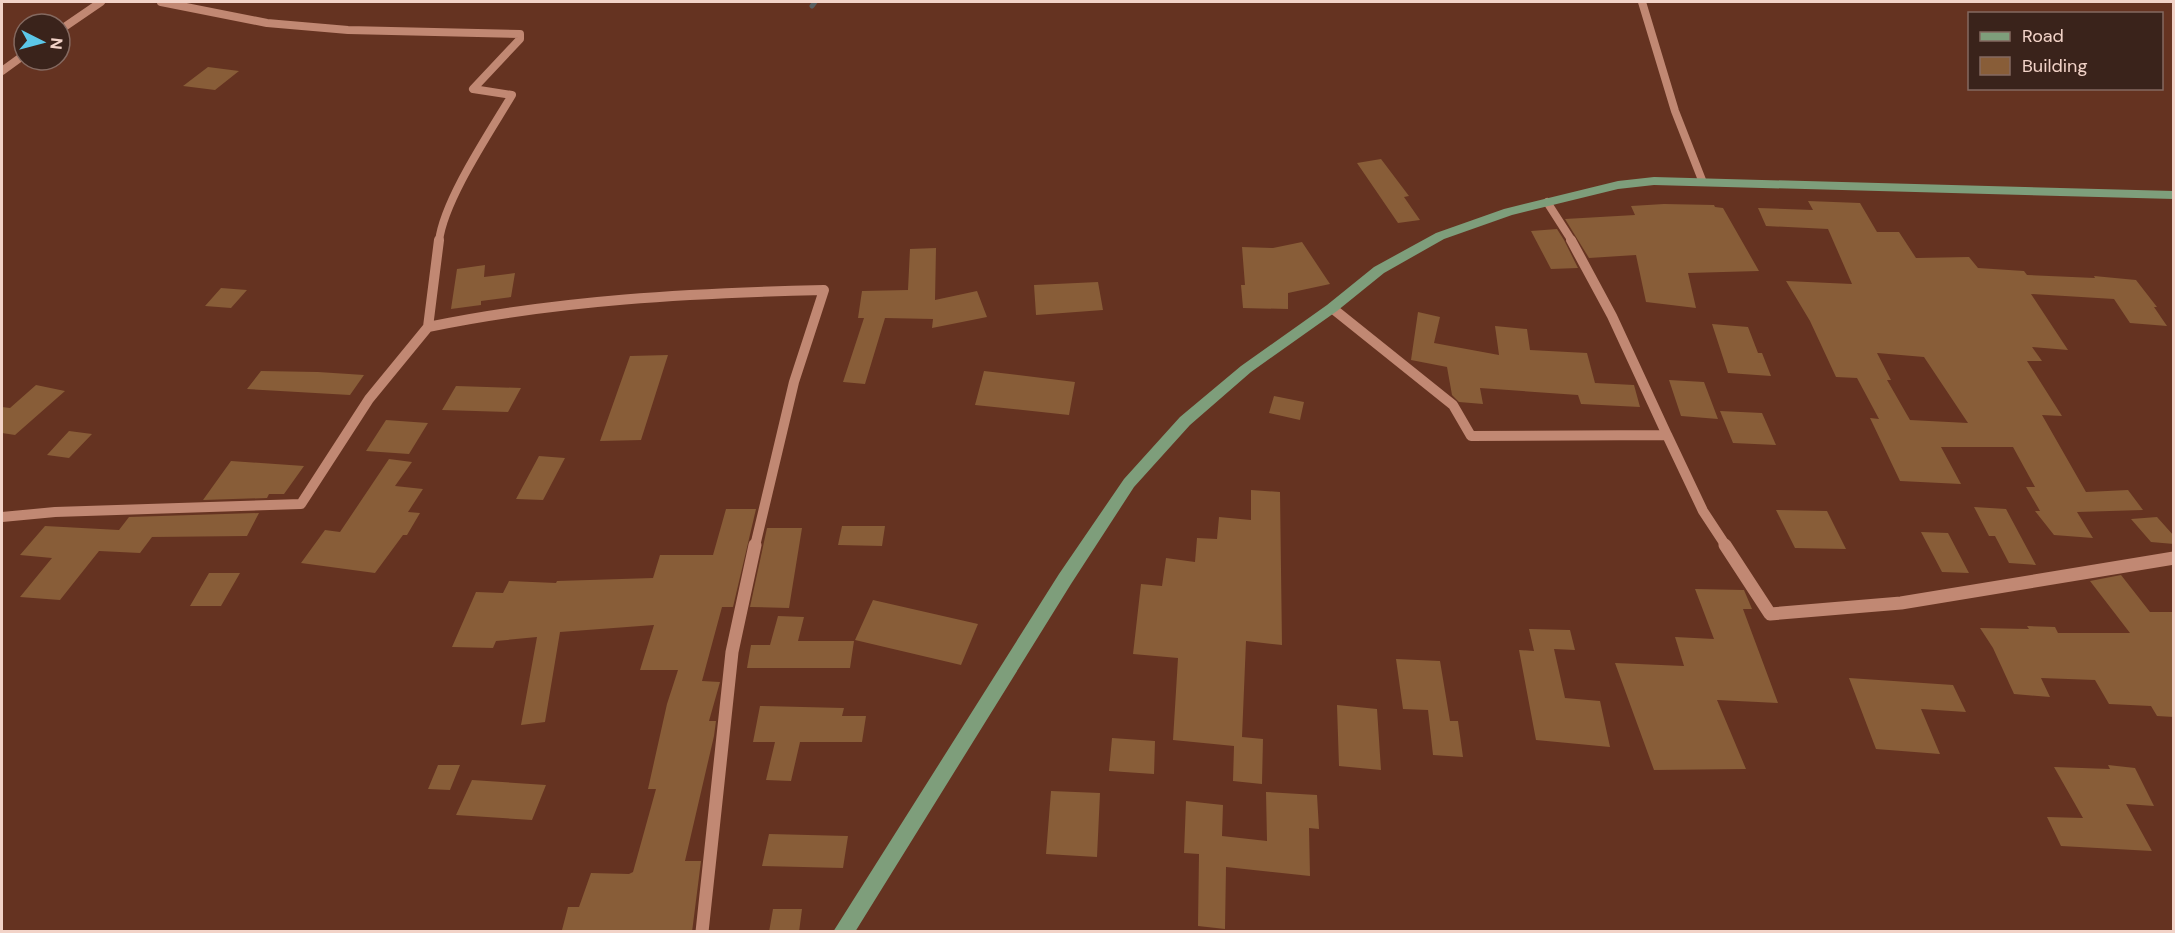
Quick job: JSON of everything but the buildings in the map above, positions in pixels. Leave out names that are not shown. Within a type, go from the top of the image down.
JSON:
[{"type":"main road","points":[[843,932],[1065,579],[1129,483],[1185,421],[1245,369],[1332,308],[1379,270],[1440,236],[1508,212],[1618,185],[1702,180],[2174,195]]},
{"type":"street","points":[[72,22],[101,2]]},
{"type":"street","points":[[2,517],[55,512],[301,504],[369,399],[428,327],[440,230],[471,163],[512,95],[473,89],[520,39],[520,34],[348,30],[267,23],[161,2]]},
{"type":"street","points":[[1642,2],[1675,111],[1702,180]]},
{"type":"street","points":[[1547,202],[1563,226],[1620,332],[1703,512],[1770,614],[1901,603],[2174,558]]},
{"type":"street","points":[[428,327],[480,315],[591,299],[697,292],[824,290],[783,426],[732,652],[702,932]]},
{"type":"street","points":[[1332,308],[1454,405],[1471,436],[1667,435]]},
{"type":"waterway","points":[[812,6],[815,2]]}]
